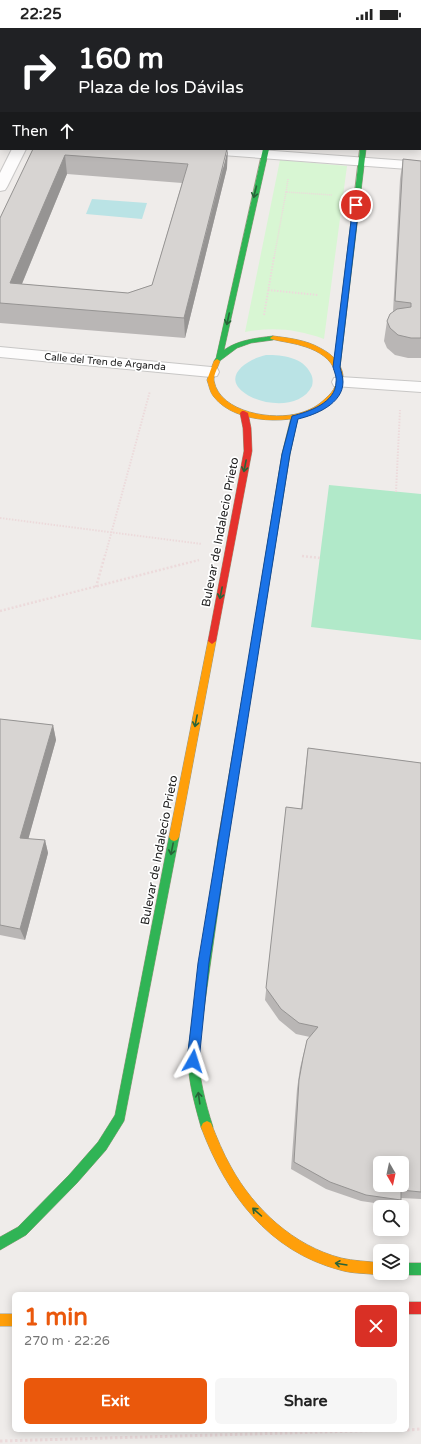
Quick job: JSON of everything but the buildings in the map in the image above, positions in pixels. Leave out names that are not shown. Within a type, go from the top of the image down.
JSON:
[{"type":"street","points":[[0,187],[18,150]]},
{"type":"street","points":[[218,150],[362,155],[421,166]]},
{"type":"street","points":[[265,152],[219,357],[211,372],[210,381],[214,391],[231,407],[244,413],[268,419],[294,418],[309,414],[321,408],[334,396],[338,374],[362,155]]},
{"type":"street","points":[[219,357],[229,349],[257,339],[289,339],[318,349],[329,357],[338,374]]},
{"type":"street","name":"Calle del Tren de Arganda","points":[[0,352],[211,372]]},
{"type":"street","points":[[338,374],[421,387]]},
{"type":"street","name":"Bulevar de Indalecio Prieto","points":[[0,1244],[22,1231],[74,1179],[102,1146],[120,1117],[248,451],[247,428],[244,413]]},
{"type":"street","points":[[294,418],[286,454],[203,963],[193,1061],[200,1110],[225,1170],[246,1203],[286,1239],[327,1262],[373,1268]]},
{"type":"street","points":[[409,1269],[421,1269]]},
{"type":"street","points":[[409,1308],[421,1308]]},
{"type":"street","points":[[0,1320],[12,1320]]},
{"type":"path","points":[[262,321],[289,176]]},
{"type":"path","points":[[286,192],[332,195]]},
{"type":"path","points":[[268,290],[318,294],[317,302]]},
{"type":"path","points":[[96,587],[150,391]]},
{"type":"path","points":[[396,492],[400,409]]},
{"type":"path","points":[[0,518],[204,544]]},
{"type":"path","points":[[302,556],[320,558]]},
{"type":"path","points":[[0,611],[201,560]]},
{"type":"path","points":[[409,1430],[421,1429]]},
{"type":"path","points":[[0,1442],[328,1432]]},
{"type":"green space","points":[[280,160],[347,166],[324,339],[304,333],[275,329],[245,332]]},
{"type":"green space","points":[[329,485],[421,494],[421,640],[311,627]]},
{"type":"water","points":[[92,199],[147,203],[142,219],[86,214]]},
{"type":"water","points":[[266,355],[292,358],[303,364],[311,374],[313,382],[307,393],[300,399],[291,402],[272,403],[254,398],[239,388],[235,381],[239,370],[251,360]]},
{"type":"traffic: fast","points":[[219,357],[266,150]]},
{"type":"traffic: fast","points":[[337,367],[363,150]]},
{"type":"traffic: fast","points":[[217,361],[222,355],[235,346],[250,341],[273,338]]},
{"type":"traffic: fast","points":[[252,664],[286,454],[294,417]]},
{"type":"traffic: fast","points":[[0,1244],[22,1231],[73,1179],[102,1146],[120,1117],[174,837]]},
{"type":"traffic: fast","points":[[207,1127],[197,1089],[193,1051],[223,840]]},
{"type":"traffic: fast","points":[[409,1269],[421,1269]]},
{"type":"traffic: slow","points":[[217,361],[211,380],[216,396],[231,408],[252,415],[276,418],[300,416],[321,408],[338,390],[340,380],[337,367],[332,360],[318,349],[309,345],[273,338]]},
{"type":"traffic: slow","points":[[174,837],[212,641]]},
{"type":"traffic: slow","points":[[223,840],[252,664]]},
{"type":"traffic: slow","points":[[207,1127],[227,1172],[241,1193],[275,1230],[295,1244],[317,1256],[340,1264],[373,1268]]},
{"type":"traffic: slow","points":[[0,1320],[12,1320]]},
{"type":"traffic: jam","points":[[212,641],[248,451],[247,428],[244,413]]},
{"type":"traffic: jam","points":[[409,1308],[421,1308]]},
{"type":"route","points":[[193,1061],[203,963],[286,454],[294,418],[309,414],[321,408],[331,400],[337,392],[340,382],[336,367],[356,205]]}]
